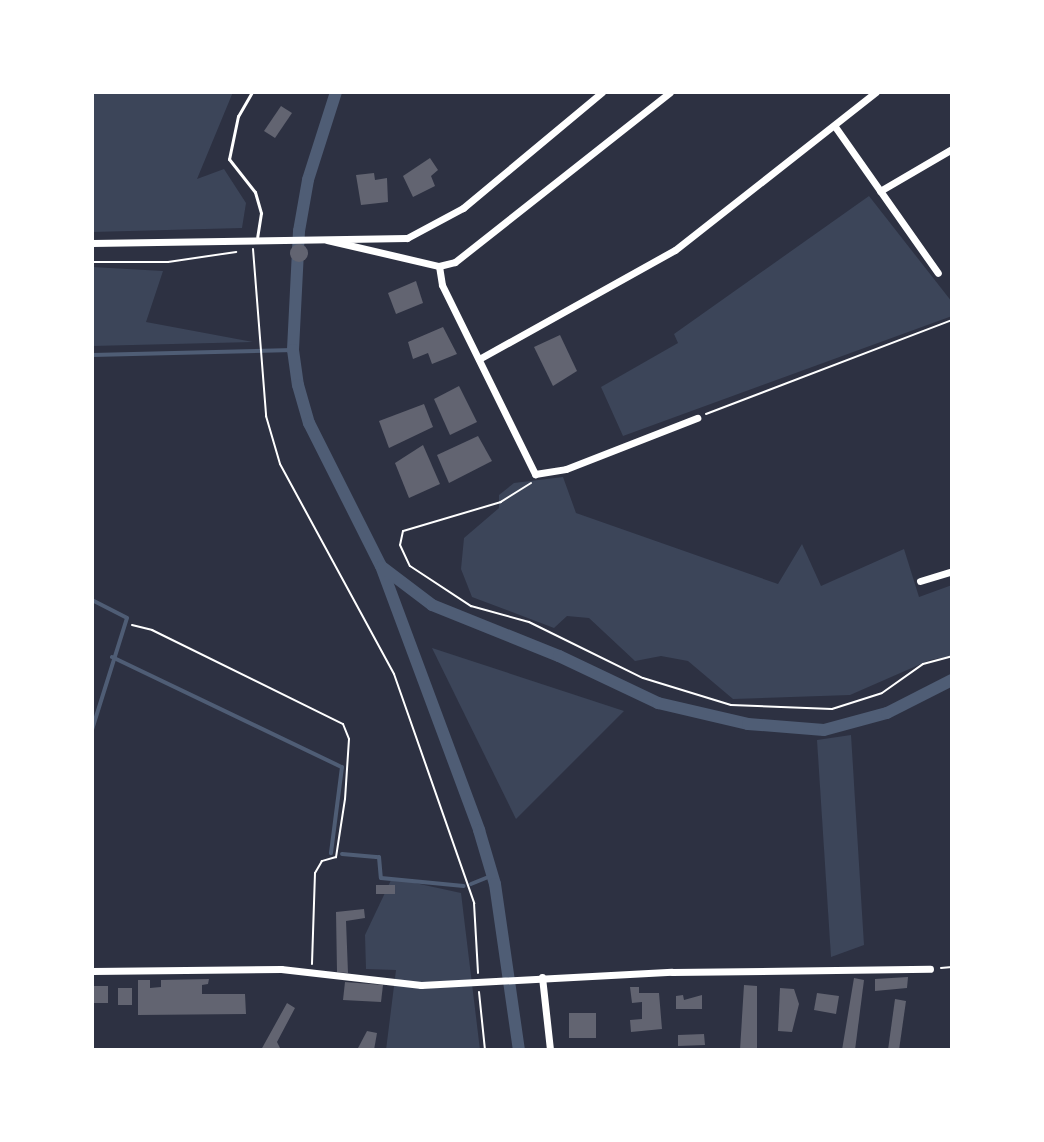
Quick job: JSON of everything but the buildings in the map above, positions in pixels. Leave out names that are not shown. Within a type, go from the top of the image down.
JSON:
[{"type":"street","points":[[92,243],[288,236],[385,242],[429,228],[463,208],[602,92]]},
{"type":"street","points":[[314,236],[357,251],[439,266],[460,260],[670,92]]},
{"type":"street","points":[[479,359],[664,257],[836,128],[838,120],[876,92]]},
{"type":"street","points":[[836,128],[938,273]]},
{"type":"street","points":[[880,191],[952,149]]},
{"type":"street","points":[[439,266],[442,285],[535,474],[566,469],[697,418]]},
{"type":"street","points":[[920,581],[952,571]]},
{"type":"street","points":[[92,971],[312,973],[421,985],[542,977],[930,969]]},
{"type":"street","points":[[542,977],[550,1050]]},
{"type":"lane","points":[[252,92],[238,116],[229,159],[255,192],[261,213],[254,238]]},
{"type":"path","points":[[92,262],[227,255],[254,238],[266,416],[280,464],[394,674],[447,818],[474,903],[485,1050]]},
{"type":"path","points":[[697,418],[952,320]]},
{"type":"path","points":[[535,474],[520,492],[501,502],[403,531],[400,545],[410,566],[471,606],[529,622],[688,694],[771,710],[832,709],[882,693],[923,664],[952,656]]},
{"type":"path","points":[[132,625],[152,630],[343,724],[349,739],[345,799],[336,857],[322,861],[315,873],[312,973]]},
{"type":"path","points":[[930,969],[952,967]]},
{"type":"shaded area","points":[[92,92],[233,92],[197,179],[224,169],[246,203],[242,228],[92,232]]},
{"type":"shaded area","points":[[869,196],[952,302],[952,316],[623,436],[601,387],[678,343],[674,334]]},
{"type":"shaded area","points":[[92,267],[163,271],[146,322],[253,342],[92,346]]},
{"type":"shaded area","points":[[563,477],[576,513],[778,584],[802,544],[821,586],[904,549],[919,597],[952,585],[952,656],[930,660],[850,695],[733,699],[688,661],[661,656],[635,661],[589,618],[567,616],[554,628],[472,597],[461,569],[464,538],[499,508],[499,495],[514,483]]},
{"type":"shaded area","points":[[432,648],[624,711],[516,819]]},
{"type":"shaded area","points":[[851,735],[864,945],[831,957],[817,740]]},
{"type":"shaded area","points":[[392,878],[461,893],[480,1050],[386,1050],[396,970],[366,969],[365,935]]},
{"type":"waterway","points":[[336,92],[308,180],[299,231],[293,350],[298,385],[309,423],[381,566],[479,830],[495,884],[519,1050]]},
{"type":"waterway","points":[[92,355],[293,350]]},
{"type":"waterway","points":[[382,567],[432,605],[559,656],[658,703],[748,724],[824,730],[887,713],[952,680]]},
{"type":"waterway","points":[[92,600],[127,618],[92,730]]},
{"type":"waterway","points":[[112,657],[342,767],[331,853]]},
{"type":"waterway","points":[[342,854],[379,857],[381,878],[464,886]]},
{"type":"waterway","points":[[471,884],[493,875]]}]
